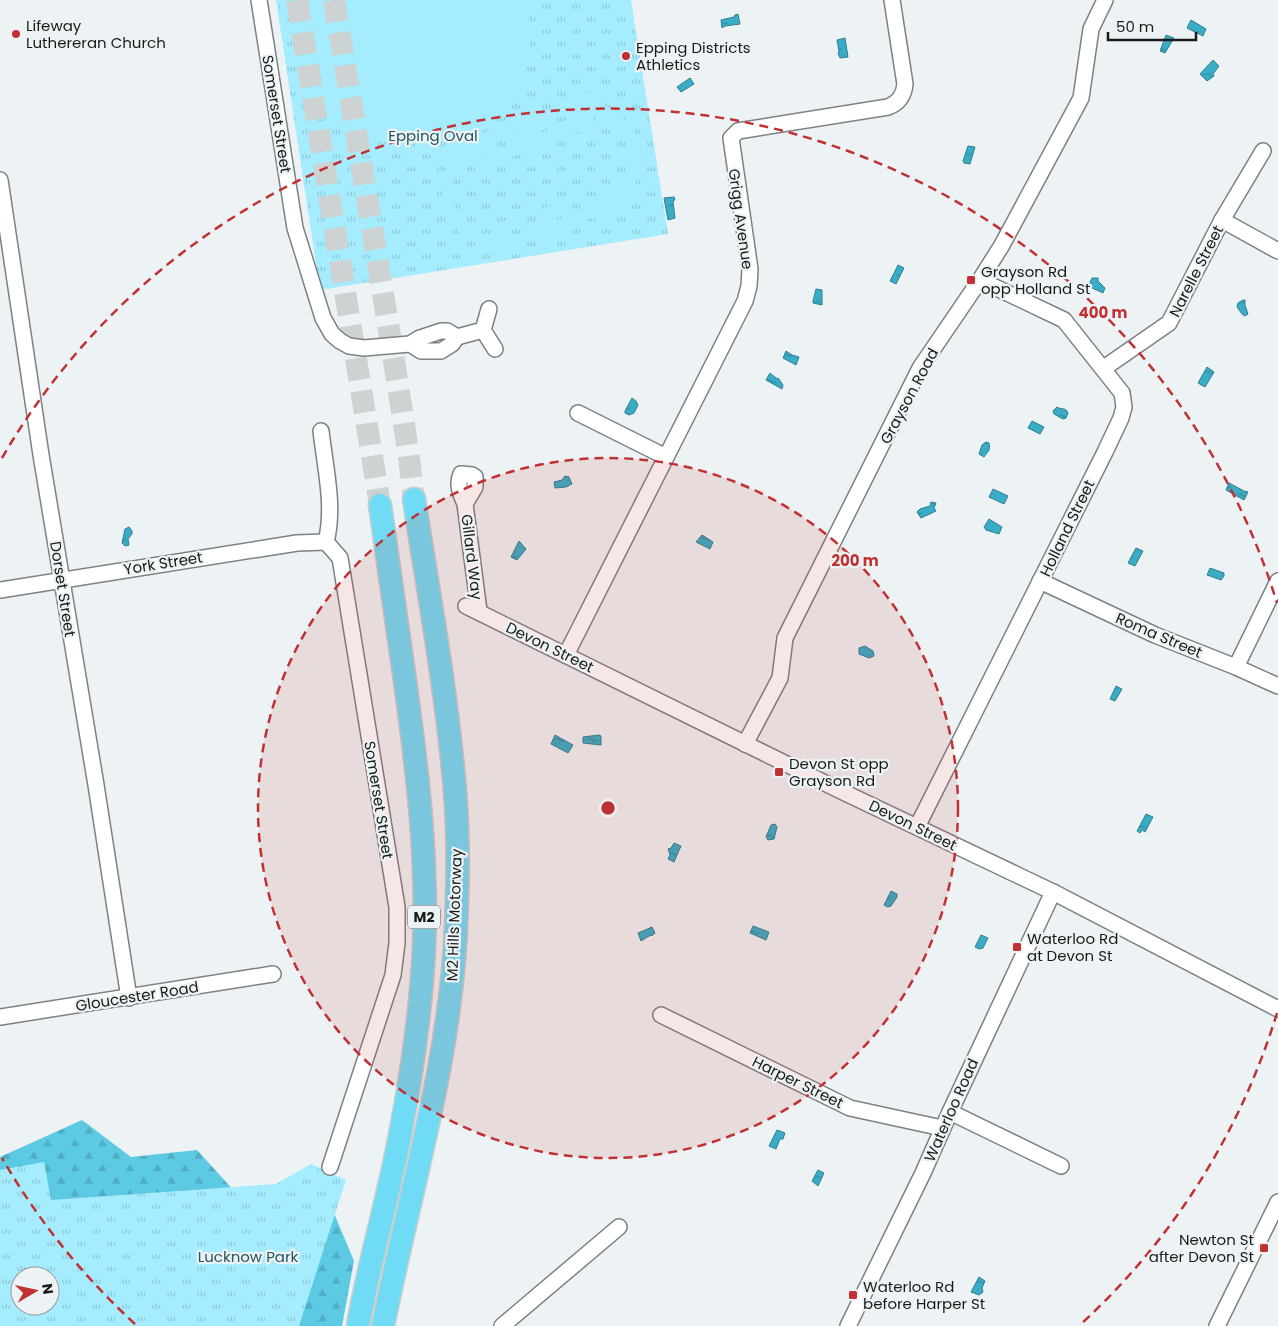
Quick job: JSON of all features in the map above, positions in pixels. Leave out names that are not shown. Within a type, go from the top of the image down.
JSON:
[{"type":"highway","name":"M2 Hills Motorway","points":[[383,1326],[428,1124],[441,1056],[451,989],[456,931],[458,856],[455,792],[448,722],[414,499]]},
{"type":"highway","name":"M2 Hills Motorway","points":[[358,1326],[365,1287],[400,1136],[419,1014],[424,949],[425,882],[422,814],[416,756],[380,505]]},
{"type":"street","name":"Somerset Street","points":[[259,0],[295,228],[323,318],[332,334],[349,346],[364,348],[410,344],[420,338],[441,331],[447,331],[457,337],[483,330]]},
{"type":"street","name":"Grigg Avenue","points":[[566,655],[745,301],[749,286],[750,269],[731,138],[738,131],[888,107],[896,103],[904,92],[905,84],[892,0]]},
{"type":"street","name":"Grayson Road","points":[[745,744],[780,678],[785,638],[920,368],[1002,245],[1081,98],[1091,29],[1105,0]]},
{"type":"street","name":"Narelle Street","points":[[1104,368],[1169,323],[1222,220],[1264,151]]},
{"type":"street","name":"Dorset Street","points":[[0,180],[31,394],[129,998]]},
{"type":"street","points":[[1222,220],[1278,251]]},
{"type":"street","name":"Holland Street","points":[[917,827],[1121,418],[1124,407],[1122,393],[1064,320],[980,280]]},
{"type":"street","points":[[489,309],[483,330],[496,349]]},
{"type":"street","points":[[578,413],[666,457]]},
{"type":"street","points":[[321,431],[330,505],[330,527],[326,542]]},
{"type":"street","name":"Gillard Way","points":[[465,504],[472,609]]},
{"type":"street","name":"Somerset Street","points":[[326,542],[340,558],[397,907],[397,942],[393,975],[330,1167]]},
{"type":"street","name":"York Street","points":[[0,590],[297,543],[326,542]]},
{"type":"street","points":[[1236,667],[1278,581]]},
{"type":"street","name":"Roma Street","points":[[1040,582],[1155,635],[1278,686]]},
{"type":"street","name":"Devon Street","points":[[472,609],[745,744],[1053,892],[1278,1009]]},
{"type":"street","name":"Waterloo Road","points":[[848,1326],[923,1173],[942,1128],[1053,892]]},
{"type":"street","name":"Gloucester Road","points":[[0,1017],[273,974]]},
{"type":"street","name":"Harper Street","points":[[661,1015],[850,1108],[942,1128]]},
{"type":"street","points":[[950,1112],[1061,1166]]},
{"type":"street","points":[[1217,1326],[1278,1202]]},
{"type":"street","points":[[502,1326],[619,1227]]},
{"type":"green space","name":"Epping Oval","points":[[276,0],[631,0],[668,234],[320,290]]},
{"type":"green space","points":[[300,0],[525,0],[530,27],[529,52],[524,75],[514,95],[499,112],[480,126],[458,136],[431,142],[408,144],[367,138],[350,130],[335,118],[322,103],[312,85],[298,39],[296,15]]},
{"type":"green space","points":[[597,90],[601,102],[598,103],[617,113],[632,129],[638,142],[640,161],[637,179],[633,188],[613,208],[592,218],[520,245],[494,248],[477,244],[463,236],[452,224],[446,210],[443,194],[445,177],[452,159],[437,164],[433,152]],"holes":[[[586,112],[611,120],[620,129],[627,142],[630,153],[630,165],[627,177],[615,194],[596,205],[511,238],[494,237],[479,232],[467,224],[458,212],[453,199],[453,185],[458,171],[468,157],[481,147],[496,140],[566,115]]]},
{"type":"green space","points":[[591,114],[595,126],[480,169],[476,158]]},
{"type":"green space","points":[[584,193],[585,196],[519,220],[520,222],[504,228],[501,222],[517,216],[518,218]]},
{"type":"green space","name":"Lucknow Park","points":[[82,1120],[131,1157],[197,1150],[236,1193],[323,1187],[354,1261],[342,1326],[0,1326],[0,1157]]},
{"type":"green space","name":"Lucknow Park","points":[[44,1162],[51,1200],[276,1184],[311,1164],[346,1180],[299,1326],[0,1326],[0,1170]]},
{"type":"water","points":[[738,14],[740,24],[722,28],[721,20]]},
{"type":"water","points":[[1191,20],[1206,29],[1203,36],[1187,28]]},
{"type":"water","points":[[1166,35],[1174,38],[1165,53],[1160,51]]},
{"type":"water","points":[[845,38],[848,57],[840,58],[837,40]]},
{"type":"water","points":[[1213,60],[1219,66],[1213,74],[1214,76],[1207,81],[1200,74]]},
{"type":"water","points":[[690,78],[694,84],[681,92],[677,87]]},
{"type":"water","points":[[968,146],[975,147],[970,164],[963,161]]},
{"type":"water","points":[[674,197],[675,218],[668,220],[664,198]]},
{"type":"water","points":[[898,265],[904,268],[896,284],[890,281]]},
{"type":"water","points":[[1092,278],[1098,278],[1098,281],[1105,288],[1103,293],[1088,286]]},
{"type":"water","points":[[816,289],[822,290],[822,305],[813,303]]},
{"type":"water","points":[[1245,300],[1248,314],[1245,316],[1237,307],[1238,303]]},
{"type":"water","points":[[786,351],[799,357],[796,365],[783,358]]},
{"type":"water","points":[[1207,367],[1214,372],[1205,387],[1198,383]]},
{"type":"water","points":[[770,373],[779,379],[783,385],[782,389],[766,380]]},
{"type":"water","points":[[632,398],[638,405],[634,413],[629,415],[625,411]]},
{"type":"water","points":[[1057,407],[1067,411],[1066,418],[1063,419],[1054,414],[1053,411]]},
{"type":"water","points":[[1032,421],[1044,427],[1040,434],[1028,428]]},
{"type":"water","points":[[986,442],[989,443],[989,448],[984,457],[979,454],[982,445]]},
{"type":"water","points":[[565,476],[569,477],[572,484],[566,487],[555,488],[554,482],[562,480]]},
{"type":"water","points":[[1229,483],[1248,492],[1244,500],[1226,490]]},
{"type":"water","points":[[993,489],[1008,496],[1004,504],[989,497]]},
{"type":"water","points":[[931,502],[936,503],[934,508],[936,511],[921,518],[917,512],[930,506]]},
{"type":"water","points":[[989,519],[1002,527],[999,534],[986,530],[984,527]]},
{"type":"water","points":[[129,527],[132,534],[128,539],[129,545],[125,546],[122,543],[125,529]]},
{"type":"water","points":[[702,535],[713,542],[710,549],[696,542]]},
{"type":"water","points":[[519,541],[526,549],[517,560],[511,557]]},
{"type":"water","points":[[1136,548],[1143,551],[1135,566],[1128,563]]},
{"type":"water","points":[[1210,568],[1224,573],[1221,580],[1207,575]]},
{"type":"water","points":[[865,646],[873,651],[874,656],[869,658],[859,654],[859,648]]},
{"type":"water","points":[[1116,686],[1122,689],[1115,701],[1110,699]]},
{"type":"water","points":[[555,735],[573,745],[568,753],[551,744]]},
{"type":"water","points":[[601,736],[601,745],[583,743],[583,737]]},
{"type":"water","points":[[1146,814],[1153,817],[1145,832],[1142,830],[1140,833],[1137,831]]},
{"type":"water","points":[[775,824],[777,827],[774,839],[768,840],[766,837],[771,825]]},
{"type":"water","points":[[674,843],[681,846],[674,862],[668,859],[670,855],[668,849]]},
{"type":"water","points":[[891,891],[897,894],[897,897],[891,906],[888,907],[884,905]]},
{"type":"water","points":[[753,926],[769,932],[766,940],[750,933]]},
{"type":"water","points":[[652,927],[655,933],[641,941],[638,933]]},
{"type":"water","points":[[981,935],[988,938],[983,948],[979,949],[975,947]]},
{"type":"water","points":[[777,1130],[785,1133],[776,1149],[769,1146]]},
{"type":"water","points":[[818,1170],[824,1173],[818,1186],[812,1181]]},
{"type":"water","points":[[979,1277],[985,1281],[982,1288],[983,1292],[979,1295],[971,1292]]},
{"type":"tunnel","points":[[297,0],[380,505]]},
{"type":"tunnel","points":[[334,0],[391,342],[414,499]]},
{"type":"place","name":"Lifeway Luthereran Church","points":[[16,34]]},
{"type":"place","name":"Epping Districts Athletics","points":[[626,56]]},
{"type":"place","name":"Grayson Rd opp Holland St","points":[[971,280]]},
{"type":"place","name":"Devon St opp Grayson Rd","points":[[779,772]]},
{"type":"place","name":"Waterloo Rd at Devon St","points":[[1017,947]]},
{"type":"place","name":"Newton St after Devon St","points":[[1264,1248]]},
{"type":"place","name":"Waterloo Rd before Harper St","points":[[853,1295]]}]
